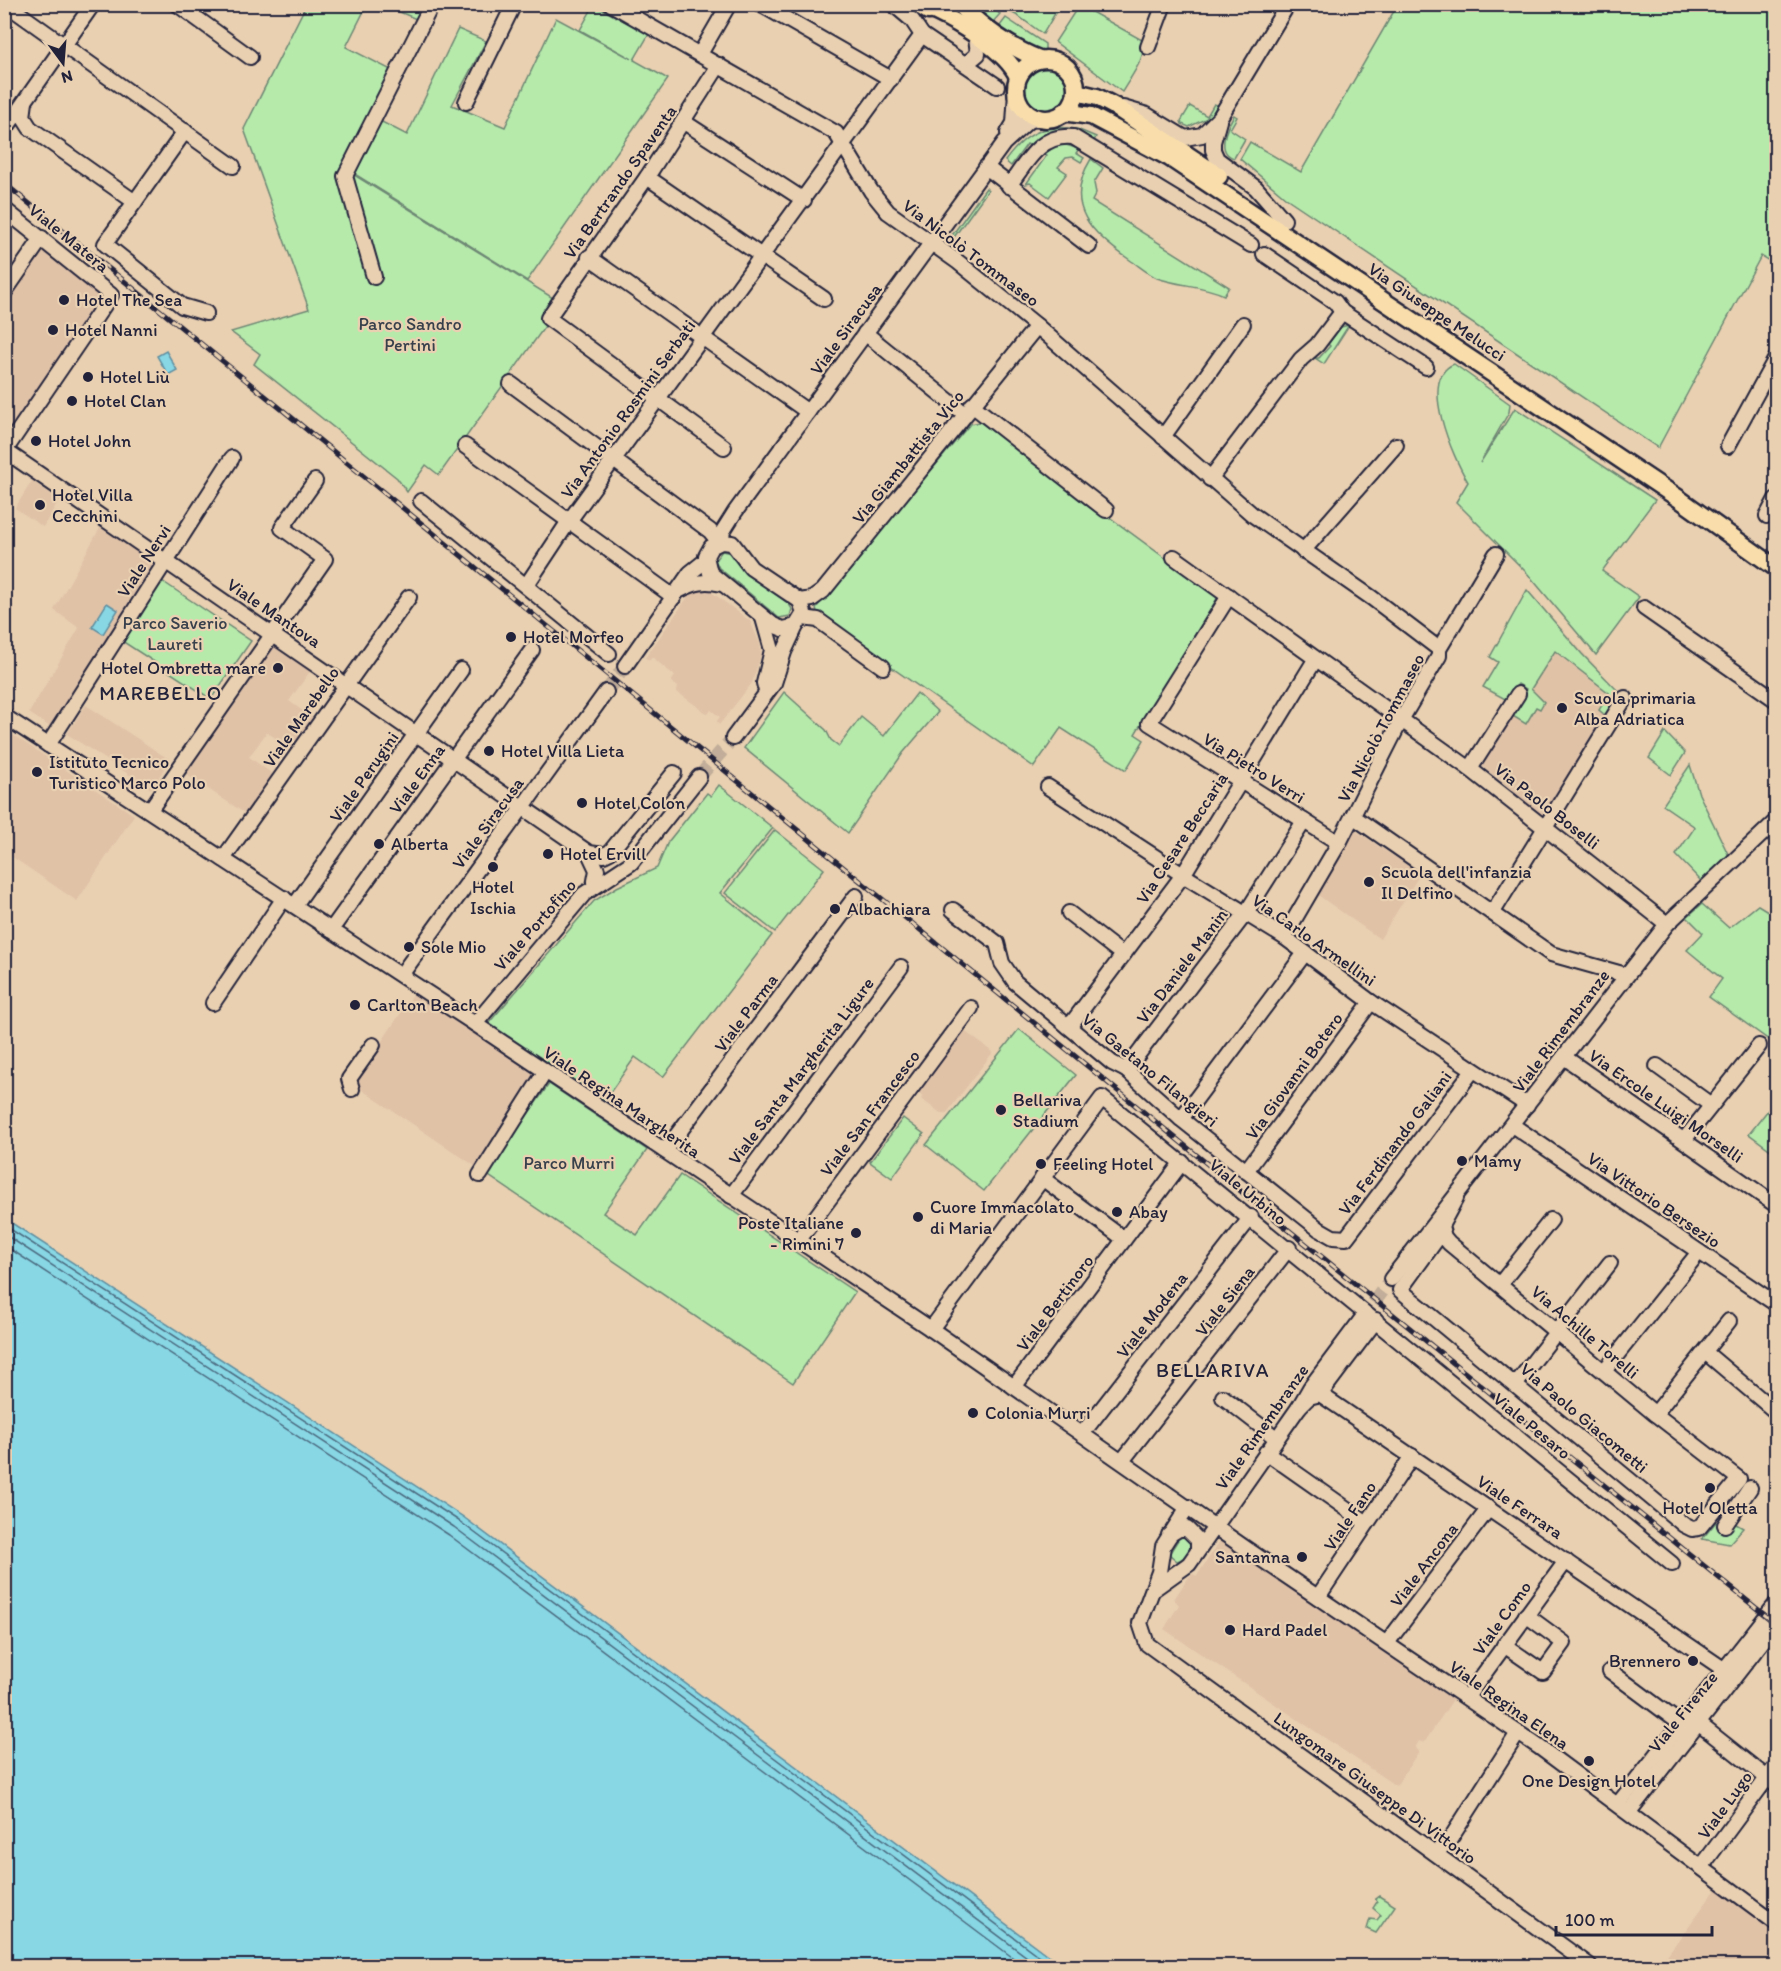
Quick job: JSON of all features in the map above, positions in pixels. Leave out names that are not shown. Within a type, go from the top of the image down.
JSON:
[{"type":"main road","points":[[917,4],[952,20],[998,53],[1014,68],[1024,109],[1041,118],[1053,118],[1064,112],[1072,103],[1076,92],[1072,73],[1064,64],[1052,59],[1039,59],[1024,53],[972,17],[960,4]]},
{"type":"main road","points":[[934,11],[950,4]]},
{"type":"main road","points":[[1017,84],[1024,67],[1039,59]]},
{"type":"main road","name":"Via Giuseppe Melucci","points":[[1076,92],[1097,97],[1114,106],[1680,486],[1776,554]]},
{"type":"main road","name":"Via Giuseppe Melucci","points":[[1064,112],[1090,116],[1170,158],[1640,472],[1776,568]]},
{"type":"street","points":[[6,4],[233,166]]},
{"type":"street","points":[[4,130],[93,4]]},
{"type":"street","points":[[177,4],[250,57]]},
{"type":"street","points":[[374,277],[345,176],[432,4]]},
{"type":"street","points":[[466,102],[514,4]]},
{"type":"street","name":"Via Nicolò Tommaseo","points":[[611,4],[836,133],[871,190],[888,212],[931,245],[958,262],[1037,326],[1253,515],[1372,598],[1439,649],[1439,656],[1401,720],[1354,817],[1284,936]]},
{"type":"street","points":[[700,54],[729,4]]},
{"type":"street","points":[[760,4],[891,79]]},
{"type":"street","points":[[893,4],[912,20],[922,35],[997,86]]},
{"type":"street","points":[[1148,47],[1164,4]]},
{"type":"street","points":[[1114,106],[1147,115],[1185,138],[1202,135],[1220,117],[1288,4]]},
{"type":"street","name":"Via Antonio Rosmini Serbati","points":[[526,586],[569,520],[701,337],[844,146],[922,35]]},
{"type":"street","points":[[971,67],[978,54],[976,37]]},
{"type":"street","points":[[971,67],[998,53]]},
{"type":"street","name":"Via Bertrando Spaventa","points":[[658,397],[548,318],[647,177],[719,65]]},
{"type":"street","name":"Viale Siracusa","points":[[1004,143],[1014,123],[1017,84]]},
{"type":"street","points":[[25,102],[23,117],[30,128],[135,202]]},
{"type":"street","points":[[1220,117],[1213,142],[1213,150],[1217,159],[1256,188],[1284,219]]},
{"type":"street","name":"Viale Siracusa","points":[[705,561],[735,512],[1004,143],[1028,120],[1041,118]]},
{"type":"street","points":[[684,122],[804,200]]},
{"type":"street","points":[[185,131],[105,244],[182,306],[206,313]]},
{"type":"street","points":[[1009,186],[1042,144],[1053,138],[1073,137],[1251,245]]},
{"type":"street","points":[[986,167],[1089,246]]},
{"type":"street","points":[[647,177],[824,299]]},
{"type":"street","name":"Viale Matera","points":[[4,209],[111,295],[5,451]]},
{"type":"street","points":[[4,293],[42,238]]},
{"type":"street","points":[[1264,254],[1335,302],[1342,312],[1425,367]]},
{"type":"street","points":[[589,257],[808,411]]},
{"type":"street","points":[[1210,479],[1300,359],[1317,345],[1342,312]]},
{"type":"street","points":[[1163,437],[1244,324]]},
{"type":"street","name":"Via Giambattista Vico","points":[[800,601],[812,599],[823,591],[1037,326]]},
{"type":"street","points":[[865,333],[1106,510]]},
{"type":"street","points":[[1728,446],[1776,358]]},
{"type":"street","points":[[511,384],[710,531],[717,544],[732,543],[739,549]]},
{"type":"street","points":[[658,397],[724,447]]},
{"type":"street","points":[[1303,551],[1396,444]]},
{"type":"street","points":[[465,446],[676,594]]},
{"type":"street","name":"Viale Mantova","points":[[5,451],[523,805],[588,853]]},
{"type":"street","name":"Viale Nervi","points":[[48,746],[232,458]]},
{"type":"street","points":[[150,810],[325,559],[282,528],[315,480]]},
{"type":"street","points":[[1767,516],[1776,499]]},
{"type":"street","points":[[421,501],[609,654]]},
{"type":"street","points":[[733,738],[774,683],[803,607],[800,601],[751,568],[733,535],[735,512]]},
{"type":"street","points":[[1439,649],[1496,554]]},
{"type":"street","name":"Via Paolo Boselli","points":[[1174,557],[1470,769],[1546,826],[1667,924]]},
{"type":"street","points":[[625,666],[690,573],[705,561],[710,573],[778,628],[788,629],[799,622],[818,620],[883,667]]},
{"type":"street","points":[[676,594],[695,582],[707,580],[724,584]]},
{"type":"street","name":"Via Pietro Verri","points":[[1229,596],[1149,723],[1339,843]]},
{"type":"street","name":"Viale Marebello","points":[[223,859],[409,597]]},
{"type":"street","points":[[1644,608],[1776,700]]},
{"type":"street","points":[[762,616],[771,639],[772,650],[764,683],[766,691]]},
{"type":"street","name":"Viale Enna","points":[[331,930],[532,650]]},
{"type":"street","name":"Via Cesare Beccaria","points":[[1069,1027],[1183,875],[1315,660]]},
{"type":"street","name":"Viale Perugini","points":[[213,1003],[417,733],[461,670]]},
{"type":"street","name":"Viale Siracusa","points":[[401,975],[606,692]]},
{"type":"street","points":[[1470,769],[1518,694]]},
{"type":"street","points":[[1494,912],[1625,698]]},
{"type":"street","name":"Viale Regina Margherita","points":[[4,716],[401,975],[665,1151],[931,1329],[1215,1526]]},
{"type":"street","points":[[588,853],[604,855],[610,852],[674,773]]},
{"type":"street","name":"Viale Portofino","points":[[475,1024],[569,911],[594,886],[621,872],[632,862],[699,777]]},
{"type":"street","name":"Via Carlo Armellini","points":[[1048,787],[1183,875],[1284,936],[1371,1002],[1527,1105]]},
{"type":"street","points":[[1354,817],[1494,912],[1551,954],[1626,975]]},
{"type":"street","name":"Via Daniele Manin","points":[[1126,1070],[1246,912],[1304,821]]},
{"type":"street","name":"Viale Rimembranze","points":[[1396,1284],[1456,1198],[1667,924],[1776,821]]},
{"type":"street","points":[[588,853],[596,868],[594,886]]},
{"type":"street","name":"Viale Parma","points":[[665,1151],[856,896]]},
{"type":"street","name":"Via Gaetano Filangieri","points":[[953,910],[997,943],[1002,963],[1015,982],[1112,1063],[1126,1070],[1181,1119],[1319,1229],[1333,1237],[1346,1238]]},
{"type":"street","points":[[1068,913],[1123,955]]},
{"type":"street","points":[[1181,1119],[1305,953]]},
{"type":"street","name":"Viale Santa Margherita Ligure","points":[[731,1196],[900,967]]},
{"type":"street","name":"Via Giovanni Botero","points":[[1246,1171],[1371,1002]]},
{"type":"street","name":"Viale San Francesco","points":[[798,1240],[971,1008]]},
{"type":"street","points":[[352,1089],[349,1079],[373,1045]]},
{"type":"street","points":[[1684,1140],[1759,1046]]},
{"type":"street","name":"Via Ercole Luigi Morselli","points":[[1564,1057],[1776,1205]]},
{"type":"street","points":[[1657,1066],[1711,1105]]},
{"type":"street","name":"Via Ferdinando Galiani","points":[[1346,1238],[1473,1070]]},
{"type":"street","points":[[480,1175],[545,1072]]},
{"type":"street","name":"Viale Urbino","points":[[1042,1178],[1102,1098],[1289,1248],[1368,1317]]},
{"type":"street","name":"Via Vittorio Bersezio","points":[[1512,1125],[1776,1304]]},
{"type":"street","name":"Viale Bertinoro","points":[[1014,1387],[1182,1162]]},
{"type":"street","points":[[931,1329],[1042,1178],[1124,1239]]},
{"type":"street","points":[[1396,1284],[1442,1232],[1441,1227],[1456,1198]]},
{"type":"street","name":"Viale Modena","points":[[1082,1434],[1251,1217]]},
{"type":"street","points":[[1500,1284],[1551,1220]]},
{"type":"street","name":"Via Achille Torelli","points":[[1442,1232],[1449,1243],[1655,1414],[1745,1484]]},
{"type":"street","name":"Viale Siena","points":[[1122,1461],[1289,1248]]},
{"type":"street","points":[[1604,1371],[1699,1252]]},
{"type":"street","points":[[1516,1384],[1610,1263]]},
{"type":"street","name":"Via Paolo Giacometti","points":[[1396,1284],[1684,1525],[1692,1529],[1699,1528],[1719,1505],[1745,1484]]},
{"type":"street","points":[[1309,1384],[1368,1317]]},
{"type":"street","points":[[1322,1392],[1368,1317]]},
{"type":"street","name":"Viale Rimembranze","points":[[1198,1550],[1310,1388],[1368,1317]]},
{"type":"street","name":"Viale Pesaro","points":[[1368,1317],[1672,1564]]},
{"type":"street","points":[[1655,1414],[1729,1321]]},
{"type":"street","points":[[1704,1352],[1776,1412]]},
{"type":"street","name":"Viale Ferrara","points":[[1299,1407],[1309,1397],[1320,1394],[1719,1666]]},
{"type":"street","points":[[1223,1397],[1276,1438]]},
{"type":"street","points":[[1266,1452],[1367,1523]]},
{"type":"street","name":"Viale Fano","points":[[1318,1597],[1412,1456]]},
{"type":"street","points":[[1719,1505],[1728,1520],[1745,1484]]},
{"type":"street","points":[[1152,1590],[1161,1562],[1161,1553],[1169,1535],[1188,1507]]},
{"type":"street","name":"Viale Ancona","points":[[1387,1643],[1489,1508]]},
{"type":"street","name":"Viale Regina Elena","points":[[1215,1526],[1518,1733],[1702,1866],[1776,1923]]},
{"type":"street","points":[[1152,1590],[1189,1563],[1198,1550],[1198,1540],[1187,1529],[1179,1529],[1169,1535]]},
{"type":"street","points":[[1161,1553],[1172,1566],[1189,1563]]},
{"type":"street","name":"Viale Como","points":[[1467,1697],[1566,1561]]},
{"type":"street","name":"Lungomare Giuseppe Di Vittorio","points":[[1152,1590],[1140,1623],[1147,1644],[1590,1966]]},
{"type":"street","points":[[1762,1632],[1776,1604]]},
{"type":"street","points":[[1504,1645],[1543,1672],[1564,1643],[1526,1615]]},
{"type":"street","points":[[1762,1632],[1776,1624]]},
{"type":"street","name":"Viale Firenze","points":[[1623,1808],[1698,1723],[1762,1632]]},
{"type":"street","name":"Viale Firenze","points":[[1623,1808],[1682,1724],[1762,1632]]},
{"type":"street","name":"Viale Firenze","points":[[1610,1671],[1682,1724]]},
{"type":"street","points":[[1682,1724],[1698,1723],[1772,1782]]},
{"type":"street","points":[[1435,1853],[1448,1842],[1518,1733]]},
{"type":"street","name":"Viale Lugo","points":[[1702,1866],[1772,1782],[1776,1766]]},
{"type":"shaded area","points":[[45,244],[104,293],[5,441],[5,304]]},
{"type":"shaded area","points":[[32,481],[59,500],[43,527],[15,508]]},
{"type":"shaded area","points":[[100,528],[159,563],[52,728],[29,713],[79,628],[54,610]]},
{"type":"shaded area","points":[[703,589],[710,591],[750,621],[760,644],[761,655],[752,683],[719,725],[717,721],[720,717],[711,710],[708,714],[677,692],[678,687],[671,682],[675,676],[652,657],[650,660],[645,658],[690,594]]},
{"type":"shaded area","name":"Scuola primaria Alba Adriatica","points":[[1527,590],[1619,692],[1545,817],[1481,765],[1527,690],[1518,684],[1507,700],[1483,687],[1498,662],[1490,657]]},
{"type":"shaded area","points":[[275,645],[311,670],[289,701],[314,719],[292,750],[267,732],[249,757],[274,775],[246,814],[184,773]]},
{"type":"shaded area","points":[[86,705],[170,760],[151,789],[67,734]]},
{"type":"shaded area","name":"Istituto Tecnico Turistico Marco Polo","points":[[4,729],[134,815],[77,901],[5,852]]},
{"type":"shaded area","name":"Scuola dell'infanzia Il Delfino","points":[[1353,829],[1420,874],[1380,939],[1315,893]]},
{"type":"shaded area","points":[[413,995],[538,1074],[478,1168],[353,1084]]},
{"type":"shaded area","points":[[963,1030],[993,1052],[946,1114],[942,1114],[921,1099],[923,1096],[916,1091]]},
{"type":"shaded area","points":[[1221,1539],[1454,1698],[1424,1743],[1419,1741],[1415,1748],[1419,1751],[1396,1786],[1164,1629],[1179,1605],[1174,1599],[1189,1577],[1193,1574],[1197,1576]]},
{"type":"shaded area","points":[[1717,1888],[1776,1933],[1776,1966],[1659,1966]]},
{"type":"green space","points":[[1005,4],[1060,5],[1043,34],[1003,8]]},
{"type":"green space","points":[[1398,4],[1776,5],[1776,265],[1761,256],[1658,448],[1286,198],[1240,159],[1250,142],[1301,172]]},
{"type":"green space","name":"Parco Sandro Pertini","points":[[306,5],[367,5],[346,47],[395,72],[346,170],[553,298],[540,317],[548,322],[439,475],[426,465],[407,492],[397,478],[254,364],[260,354],[231,332],[309,309],[244,129]]},
{"type":"green space","points":[[383,5],[429,5],[421,21]]},
{"type":"green space","points":[[594,5],[649,34],[634,60],[668,79],[527,281],[353,173],[380,121],[407,135],[458,29],[486,41],[452,105],[505,127],[556,18],[632,59],[580,30]]},
{"type":"green space","points":[[969,5],[987,5],[1000,14],[992,23]]},
{"type":"green space","points":[[1079,5],[1142,40],[1141,60],[1122,92],[1055,42]]},
{"type":"green space","points":[[1006,18],[1045,44],[1045,51],[1033,50],[999,27]]},
{"type":"green space","points":[[1046,66],[1061,73],[1068,88],[1061,103],[1046,110],[1031,103],[1024,88],[1031,73]]},
{"type":"green space","points":[[1214,104],[1217,105],[1211,116],[1189,127],[1182,124],[1181,121],[1190,106],[1207,116]]},
{"type":"green space","points":[[1234,115],[1237,117],[1230,129],[1245,139],[1234,158],[1225,150],[1224,139]]},
{"type":"green space","points":[[1058,127],[1077,129],[1096,137],[1094,141],[1069,131],[1053,131],[1039,139],[1032,147],[1027,144],[1011,166],[1005,161],[1027,138],[1041,130]]},
{"type":"green space","points":[[1063,144],[1079,149],[1076,153],[1084,158],[1081,162],[1073,157],[1066,158],[1058,167],[1067,173],[1049,197],[1030,183],[1026,184],[1047,155],[1045,153]]},
{"type":"green space","points":[[1091,159],[1103,168],[1094,183],[1096,193],[1092,201],[1229,287],[1224,295],[1208,289],[1157,278],[1116,250],[1093,229],[1085,217],[1080,191],[1083,176]]},
{"type":"green space","points":[[986,188],[988,190],[949,244],[948,241]]},
{"type":"green space","points":[[1349,325],[1324,364],[1315,358],[1319,358],[1330,346],[1328,344],[1341,327]]},
{"type":"green space","points":[[1454,364],[1510,404],[1509,412],[1480,463],[1515,408],[1655,500],[1602,571],[1639,597],[1596,655],[1527,573],[1456,502],[1468,482],[1448,438],[1438,401],[1443,372]]},
{"type":"green space","points":[[980,422],[1218,597],[1135,734],[1144,740],[1126,770],[1061,728],[1034,767],[818,616],[816,608],[970,424]]},
{"type":"green space","points":[[722,551],[731,553],[743,571],[789,604],[792,609],[790,616],[779,618],[719,568],[715,560]]},
{"type":"green space","name":"Parco Saverio Laureti","points":[[162,581],[251,641],[211,699],[122,641]]},
{"type":"green space","points":[[1527,590],[1582,654],[1619,692],[1605,715],[1599,710],[1609,693],[1555,651],[1531,689],[1544,702],[1540,709],[1536,707],[1526,724],[1511,715],[1526,689],[1518,684],[1507,700],[1483,687],[1498,662],[1490,657]]},
{"type":"green space","points":[[784,692],[826,730],[831,740],[839,746],[861,717],[884,736],[917,693],[938,712],[903,753],[848,833],[744,748]]},
{"type":"green space","points":[[1665,732],[1685,753],[1671,775],[1649,758]]},
{"type":"green space","points":[[1690,765],[1699,794],[1730,858],[1702,882],[1676,855],[1695,827],[1663,805]]},
{"type":"green space","points":[[719,785],[773,828],[720,893],[772,935],[663,1077],[635,1057],[604,1101],[487,1025],[594,901],[657,868],[668,842],[707,793],[711,796]]},
{"type":"green space","points":[[775,830],[824,869],[775,932],[725,893]]},
{"type":"green space","points":[[1702,904],[1729,928],[1758,905],[1776,916],[1776,1033],[1769,1040],[1709,997],[1722,979],[1687,950],[1703,933],[1687,917]]},
{"type":"green space","name":"Bellariva Stadium","points":[[1019,1029],[1076,1075],[984,1191],[926,1145]]},
{"type":"green space","name":"Parco Murri","points":[[549,1084],[647,1150],[603,1213],[637,1235],[680,1175],[855,1292],[793,1383],[486,1174]]},
{"type":"green space","points":[[1776,1100],[1776,1154],[1749,1134]]},
{"type":"green space","points":[[903,1118],[924,1134],[892,1178],[870,1162]]},
{"type":"green space","points":[[1737,1519],[1736,1524],[1743,1528],[1729,1544],[1702,1539],[1716,1522],[1726,1528]]},
{"type":"green space","points":[[1181,1535],[1191,1538],[1191,1545],[1186,1555],[1177,1561],[1169,1554]]},
{"type":"green space","points":[[1379,1896],[1395,1906],[1376,1933],[1367,1929],[1370,1919],[1377,1920],[1381,1915],[1373,1908],[1377,1902],[1375,1899]]},
{"type":"water","points":[[166,351],[177,370],[168,375],[157,356]]},
{"type":"water","points":[[107,603],[118,610],[103,634],[92,627]]},
{"type":"water","points":[[4,1218],[462,1516],[1062,1966],[5,1966]]},
{"type":"tunnel","points":[[606,692],[625,666]]},
{"type":"tunnel","points":[[699,777],[733,738]]},
{"type":"tunnel","points":[[1361,1320],[1391,1279]]},
{"type":"railway","points":[[4,183],[1259,1206],[1776,1624]]},
{"type":"place","name":"Hotel The Sea","points":[[64,300]]},
{"type":"place","name":"Hotel Nanni","points":[[53,330]]},
{"type":"place","name":"Hotel Liù","points":[[88,377]]},
{"type":"place","name":"Hotel Clan","points":[[72,401]]},
{"type":"place","name":"Hotel John","points":[[36,441]]},
{"type":"place","name":"Hotel Villa Cecchini","points":[[40,505]]},
{"type":"place","name":"Hotel Morfeo","points":[[511,637]]},
{"type":"place","name":"Hotel Ombretta mare","points":[[278,668]]},
{"type":"place","name":"Scuola primaria Alba Adriatica","points":[[1562,708]]},
{"type":"place","name":"Hotel Villa Lieta","points":[[489,751]]},
{"type":"place","name":"Istituto Tecnico Turistico Marco Polo","points":[[37,772]]},
{"type":"place","name":"Hotel Colon","points":[[582,803]]},
{"type":"place","name":"Alberta","points":[[379,844]]},
{"type":"place","name":"Hotel Ervill","points":[[548,854]]},
{"type":"place","name":"Hotel Ischia","points":[[493,867]]},
{"type":"place","name":"Scuola dell'infanzia Il Delfino","points":[[1369,882]]},
{"type":"place","name":"Albachiara","points":[[835,909]]},
{"type":"place","name":"Sole Mio","points":[[409,947]]},
{"type":"place","name":"Carlton Beach","points":[[355,1005]]},
{"type":"place","name":"Bellariva Stadium","points":[[1001,1110]]},
{"type":"place","name":"Mamy","points":[[1462,1161]]},
{"type":"place","name":"Feeling Hotel","points":[[1041,1164]]},
{"type":"place","name":"Abay","points":[[1117,1212]]},
{"type":"place","name":"Cuore Immacolato di Maria","points":[[918,1217]]},
{"type":"place","name":"Poste Italiane - Rimini 7","points":[[856,1233]]},
{"type":"place","name":"Colonia Murri","points":[[973,1413]]},
{"type":"place","name":"Hotel Oletta","points":[[1710,1488]]},
{"type":"place","name":"Santanna","points":[[1302,1557]]},
{"type":"place","name":"Hard Padel","points":[[1230,1630]]},
{"type":"place","name":"Brennero","points":[[1693,1661]]},
{"type":"place","name":"One Design Hotel","points":[[1589,1761]]},
{"type":"district","name":"MAREBELLO","points":[[161,693]]},
{"type":"district","name":"BELLARIVA","points":[[1213,1370]]}]
